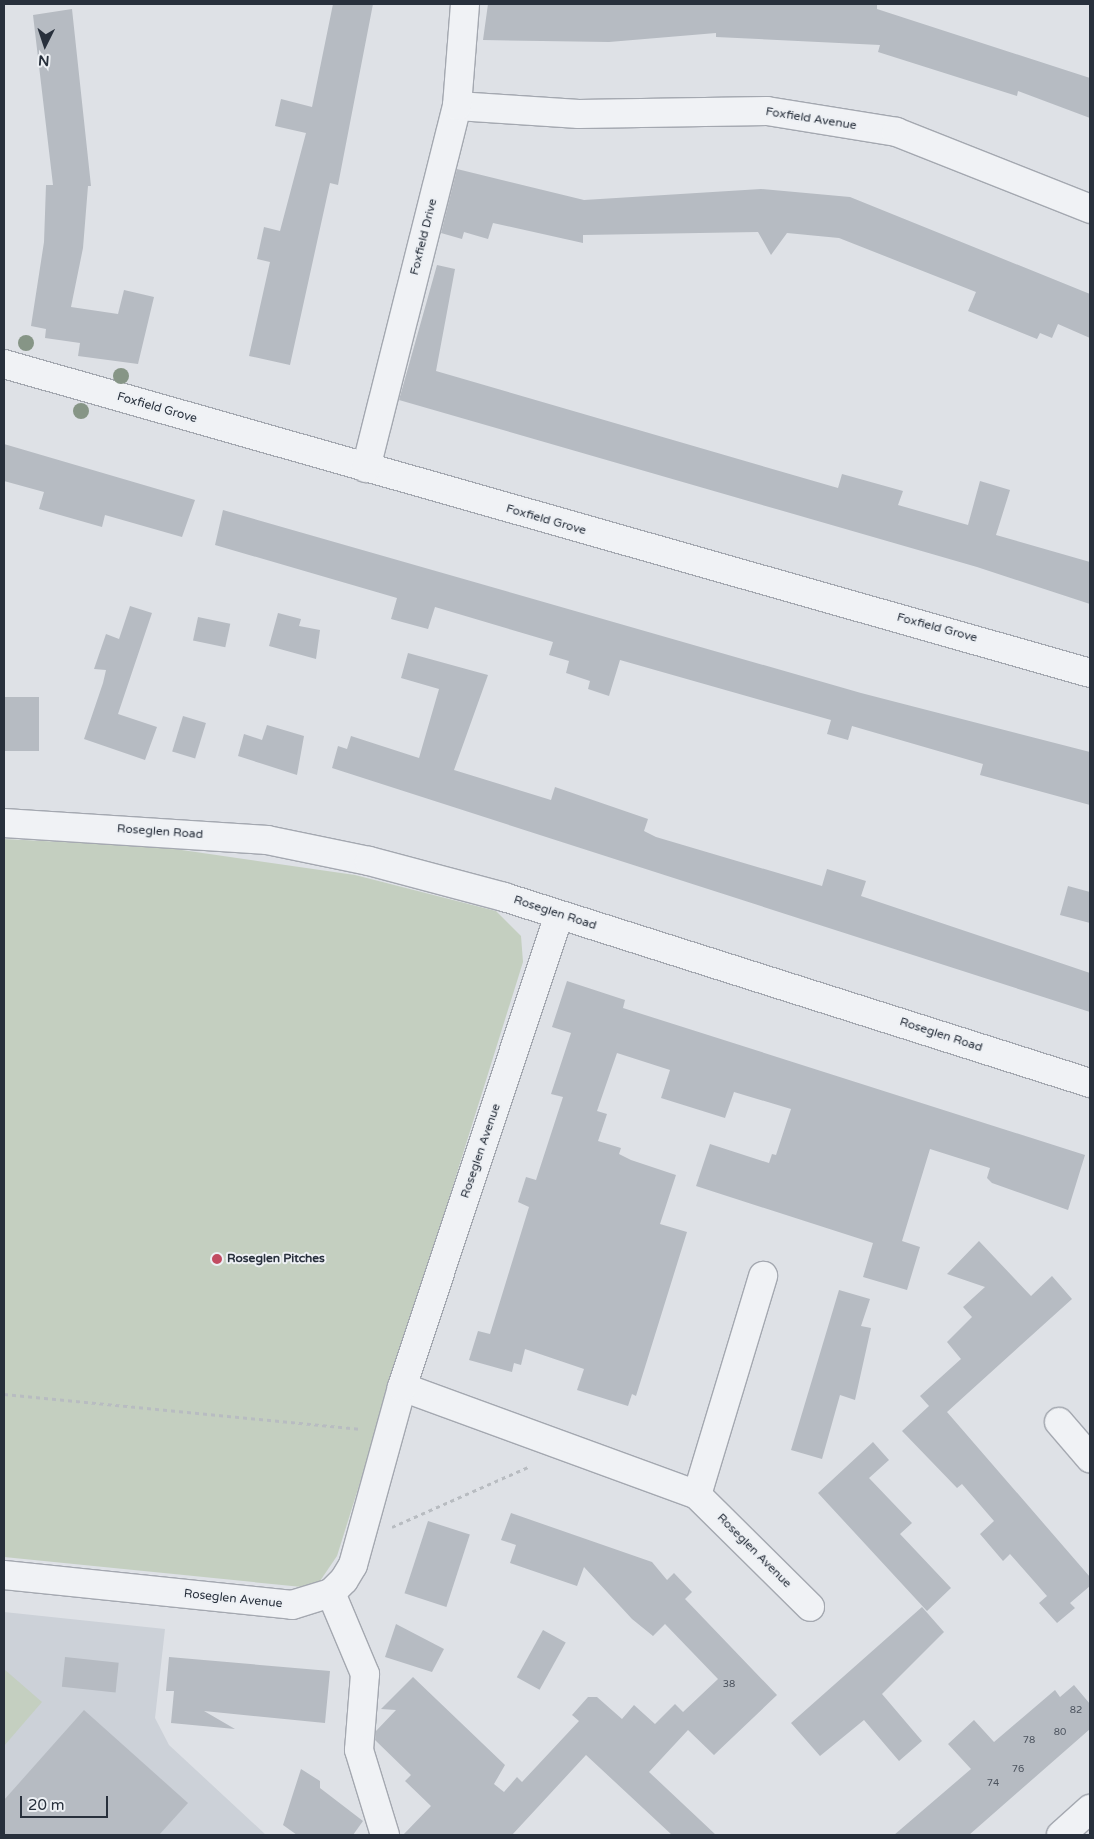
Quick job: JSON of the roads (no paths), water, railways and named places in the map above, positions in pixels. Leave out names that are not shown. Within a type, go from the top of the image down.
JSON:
[{"type":"street","name":"Foxfield Drive","points":[[366,468],[457,106],[464,4]]},
{"type":"street","name":"Foxfield Avenue","points":[[457,106],[579,114],[777,112],[896,132],[1090,209]]},
{"type":"street","name":"Foxfield Grove","points":[[4,364],[1090,673]]},
{"type":"street","name":"Roseglen Road","points":[[4,823],[267,840],[379,864],[559,915],[1090,1083]]},
{"type":"street","name":"Roseglen Avenue","points":[[4,1576],[292,1605],[331,1593],[353,1565],[388,1432],[402,1387],[559,915]]},
{"type":"street","points":[[697,1496],[763,1276]]},
{"type":"street","name":"Roseglen Avenue","points":[[402,1387],[697,1496],[810,1607]]},
{"type":"street","points":[[1059,1422],[1090,1458]]},
{"type":"street","points":[[331,1593],[365,1674],[360,1750],[385,1835]]},
{"type":"street","points":[[1061,1835],[1090,1809]]},
{"type":"place","name":"Roseglen Pitches","points":[[217,1259]]}]
